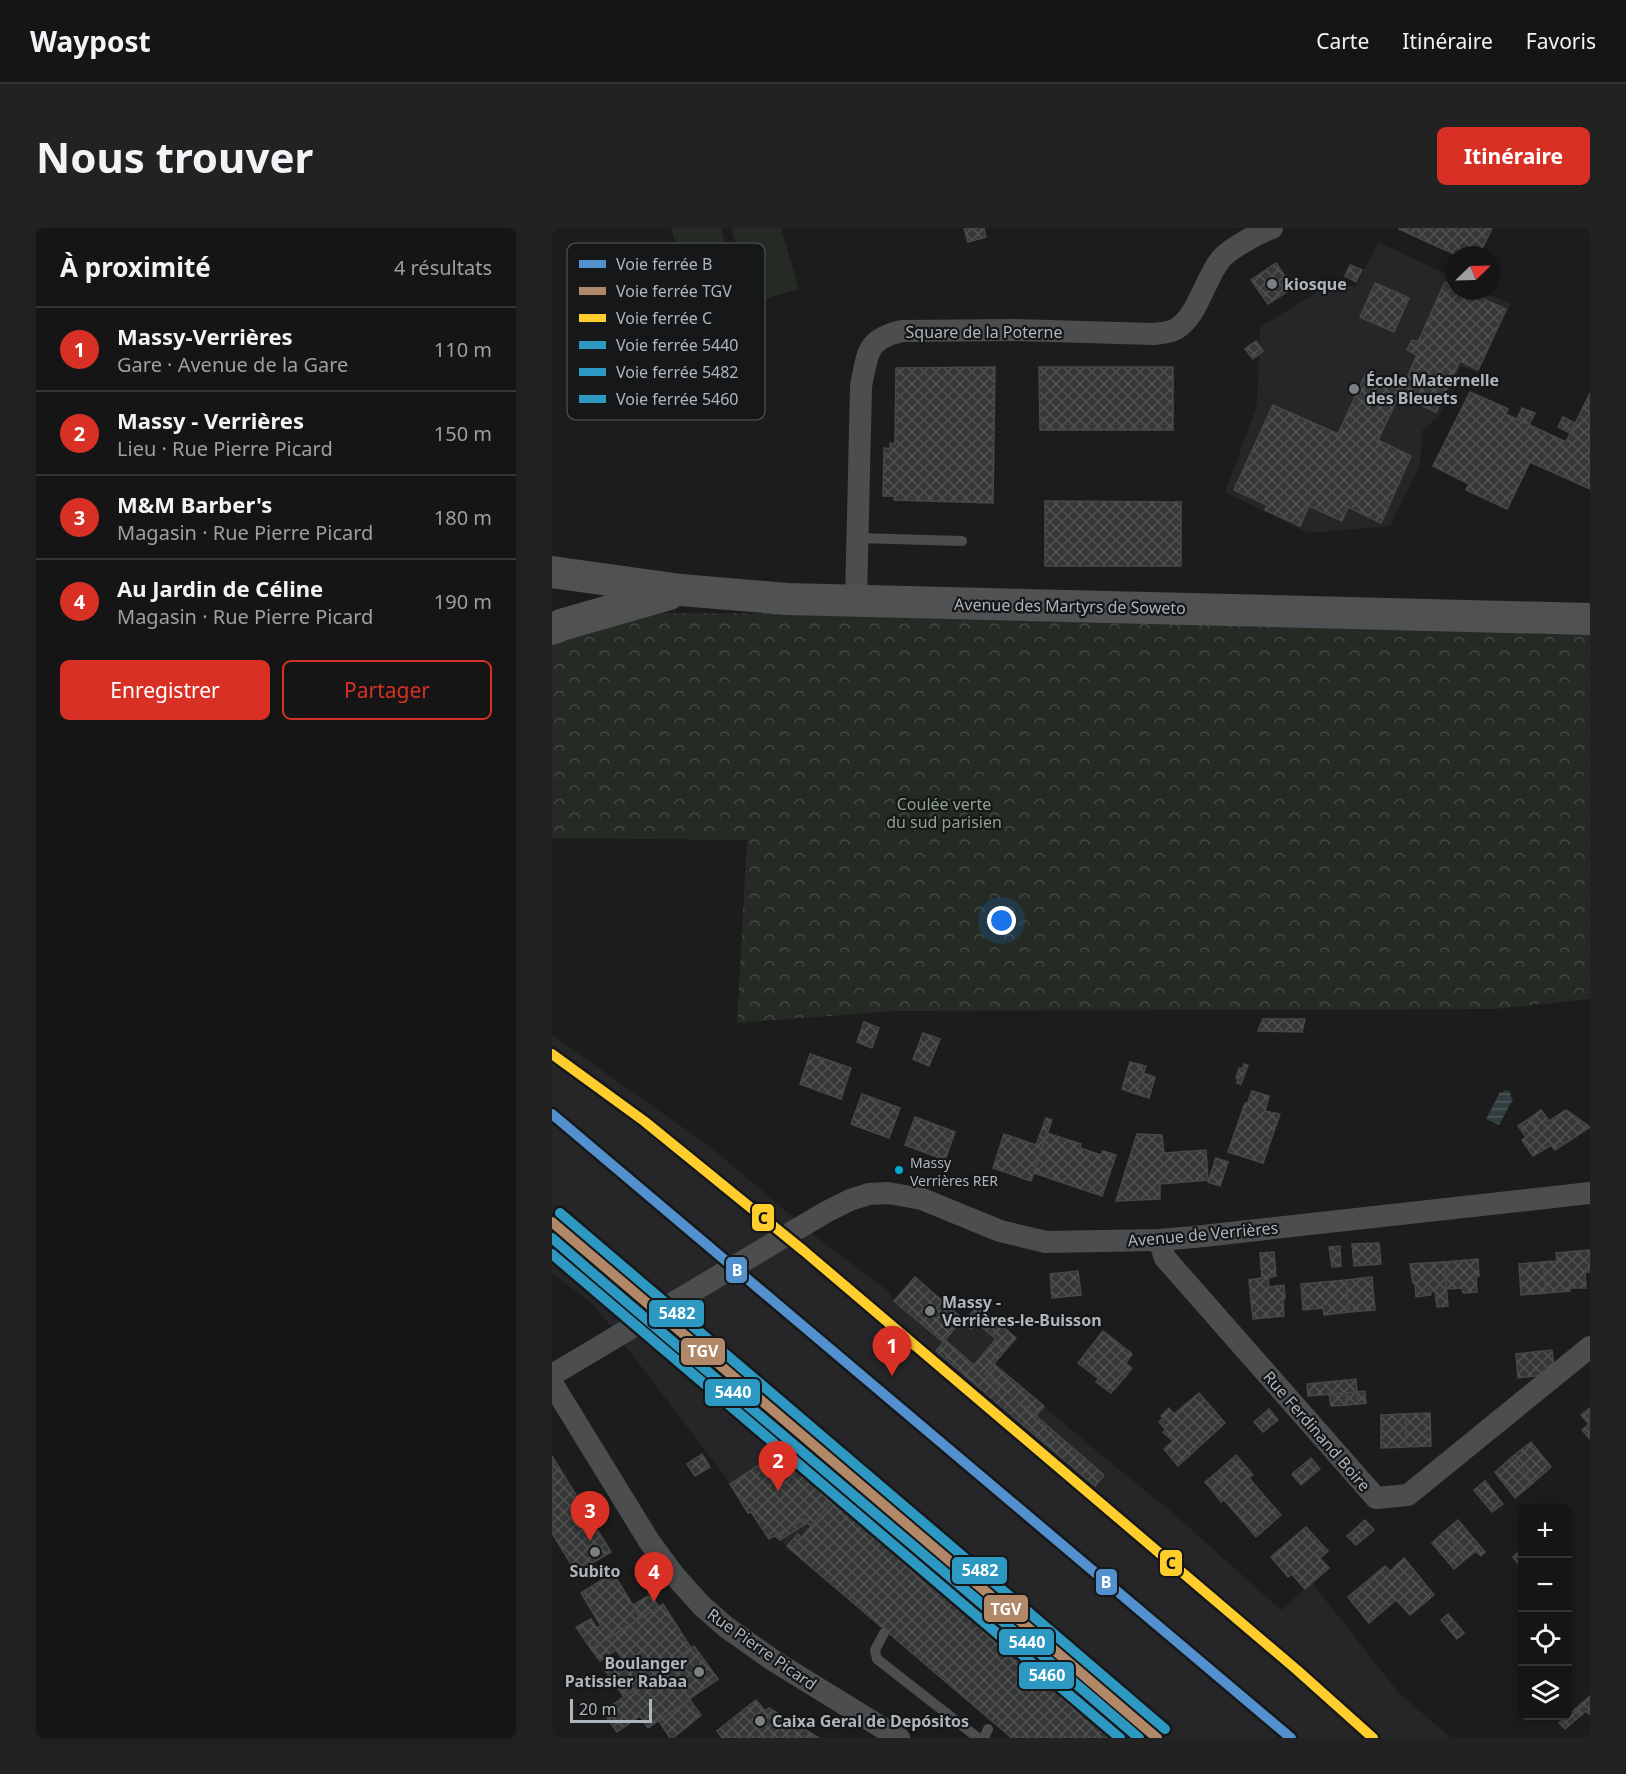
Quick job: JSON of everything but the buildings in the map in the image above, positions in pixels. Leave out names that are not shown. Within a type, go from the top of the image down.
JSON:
[{"type":"main road","name":"Avenue des Martyrs de Soweto","points":[[552,572],[681,590],[787,599],[1590,619]]},
{"type":"main road","points":[[552,629],[681,590]]},
{"type":"street","name":"Square de la Poterne","points":[[856,601],[861,386],[874,342],[886,334],[902,331],[1015,330],[1153,334],[1167,332],[1176,329],[1185,321],[1221,258],[1272,228]]},
{"type":"street","name":"Avenue de Verrières","points":[[552,1376],[826,1212],[850,1200],[869,1194],[888,1193],[922,1199],[1000,1231],[1046,1242],[1159,1240],[1590,1193]]},
{"type":"street","name":"Rue Ferdinand Boire","points":[[1159,1240],[1165,1258],[1376,1498],[1408,1495],[1590,1347]]},
{"type":"street","name":"Rue Pierre Picard","points":[[552,1383],[649,1541],[674,1575],[702,1606],[726,1627],[774,1661],[899,1738]]},
{"type":"lane","points":[[858,538],[962,541]]},
{"type":"lane","points":[[884,1633],[875,1650],[877,1659],[978,1738]]},
{"type":"shaded area","name":"École Maternelle des Bleuets","points":[[1378,242],[1446,274],[1446,300],[1500,299],[1511,304],[1478,373],[1461,366],[1439,416],[1422,431],[1420,466],[1390,526],[1308,533],[1225,492],[1257,405],[1260,327],[1337,280],[1355,288]]},
{"type":"shaded area","points":[[552,1035],[709,1146],[820,1240],[889,1292],[894,1301],[915,1277],[963,1319],[963,1322],[978,1305],[1016,1338],[994,1364],[1173,1513],[1281,1610],[1312,1583],[1399,1693],[1451,1738],[1115,1738],[833,1501],[791,1550],[775,1536],[769,1539],[751,1512],[748,1513],[730,1483],[595,1306],[552,1273]]},
{"type":"shaded area","points":[[1506,1090],[1510,1092],[1513,1099],[1499,1125],[1486,1119],[1500,1092]]},
{"type":"green space","points":[[671,228],[721,228],[725,243],[675,243]]},
{"type":"green space","points":[[731,228],[781,228],[799,289],[765,299],[765,243],[736,243]]},
{"type":"green space","name":"Coulée verte du sud parisien","points":[[642,613],[925,614],[1590,628],[1590,999],[1495,1009],[895,1011],[737,1023],[747,840],[552,838],[552,644]]},
{"type":"rail line","name":"C","points":[[552,1054],[644,1121],[804,1251],[1297,1670],[1373,1738]]},
{"type":"rail line","name":"B","points":[[552,1114],[1291,1738]]},
{"type":"rail line","name":"5482","points":[[560,1213],[1165,1729]]},
{"type":"rail line","name":"TGV","points":[[552,1222],[1157,1738]]},
{"type":"rail line","name":"5440","points":[[552,1238],[1139,1738]]},
{"type":"rail line","name":"5460","points":[[552,1254],[1120,1738]]},
{"type":"place","name":"kiosque","points":[[1272,284]]},
{"type":"place","name":"École Maternelle des Bleuets","points":[[1354,389]]},
{"type":"place","name":"Massy Verrières RER","points":[[899,1170]]},
{"type":"place","name":"Massy - Verrières-le-Buisson","points":[[930,1311]]},
{"type":"place","name":"Massy-Verrières","points":[[892,1376]]},
{"type":"place","name":"Massy - Verrières","points":[[778,1491]]},
{"type":"place","name":"M&M Barber's","points":[[590,1541]]},
{"type":"place","name":"Subito","points":[[595,1552]]},
{"type":"place","name":"Au Jardin de Céline","points":[[654,1602]]},
{"type":"place","name":"Boulanger Patissier Rabaa","points":[[699,1672]]},
{"type":"place","name":"Caixa Geral de Depósitos","points":[[760,1721]]}]
